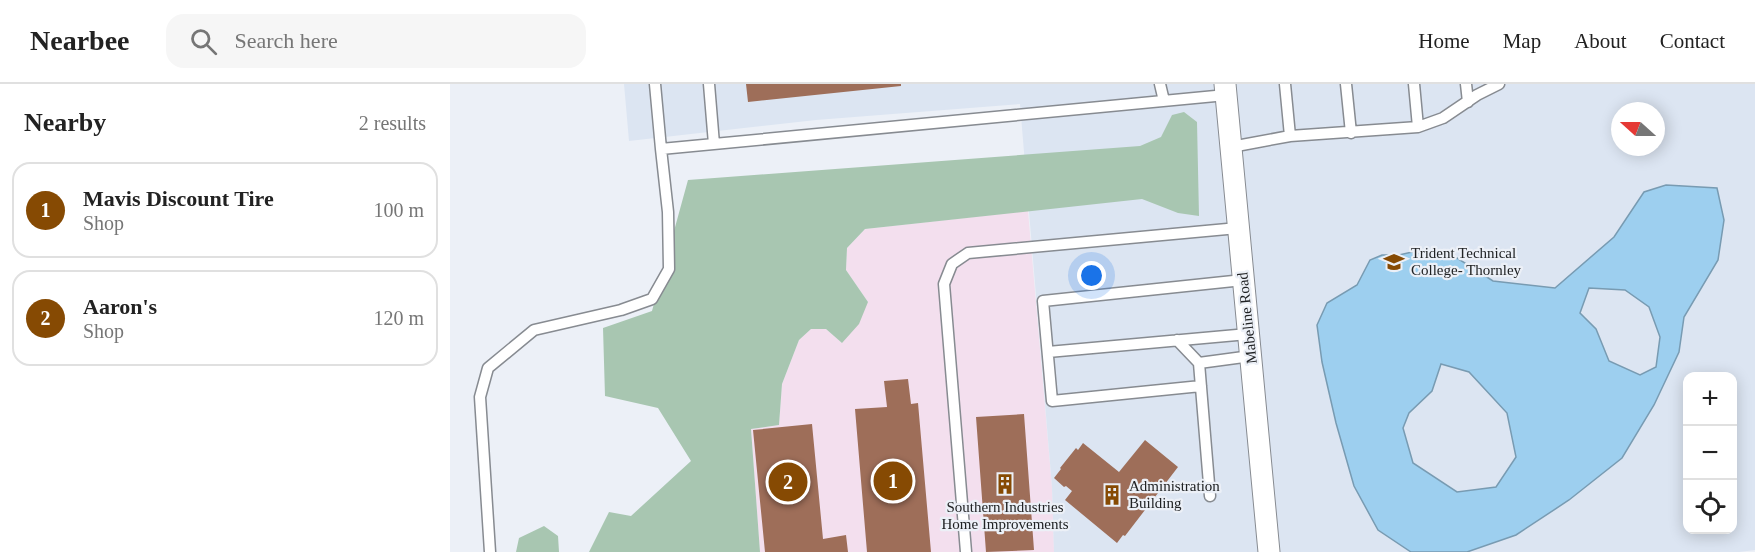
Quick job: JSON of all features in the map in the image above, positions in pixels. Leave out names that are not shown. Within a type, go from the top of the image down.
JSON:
[{"type":"street","name":"Mabeline Road","points":[[1225,90],[1269,552]]},
{"type":"lane","points":[[490,552],[480,397],[488,368],[534,330],[621,310],[652,298],[669,269],[668,212],[655,84]]},
{"type":"lane","points":[[709,84],[714,144]]},
{"type":"lane","points":[[1160,84],[1164,101]]},
{"type":"lane","points":[[1285,84],[1290,136]]},
{"type":"lane","points":[[1346,84],[1351,133]]},
{"type":"lane","points":[[1414,84],[1418,128]]},
{"type":"lane","points":[[1466,84],[1468,102]]},
{"type":"lane","points":[[1231,147],[1290,136],[1418,128],[1443,118],[1499,84]]},
{"type":"lane","points":[[661,149],[1164,101],[1225,90]]},
{"type":"lane","points":[[966,552],[944,284],[952,264],[968,253],[1238,228]]},
{"type":"lane","points":[[1201,386],[1052,400],[1043,301],[1243,280]]},
{"type":"lane","points":[[1048,352],[1248,334]]},
{"type":"lane","points":[[1177,340],[1199,363],[1210,496]]},
{"type":"lane","points":[[1199,363],[1251,356]]},
{"type":"shaded area","name":"Trident Technical College- Thornley","points":[[624,84],[1755,84],[1755,550],[1739,552],[1054,552],[1052,487],[1020,104],[816,120],[629,141]]},
{"type":"shaded area","points":[[1028,211],[1052,487],[1054,552],[760,552],[751,429],[779,425],[782,384],[799,340],[811,329],[826,329],[842,343],[868,302],[846,270],[847,248],[865,229]]},
{"type":"green space","points":[[1184,112],[1197,122],[1199,216],[1178,213],[1142,199],[865,229],[847,248],[846,270],[868,302],[859,324],[842,343],[826,329],[811,329],[799,340],[782,384],[779,425],[751,429],[760,552],[589,552],[609,512],[631,516],[691,461],[658,408],[605,396],[603,328],[652,311],[688,180],[1140,146],[1161,137],[1172,115]]},
{"type":"green space","points":[[544,526],[558,536],[559,552],[516,552],[519,538]]},
{"type":"water","points":[[1666,185],[1717,188],[1724,220],[1718,260],[1684,317],[1679,352],[1654,405],[1622,458],[1569,500],[1516,535],[1467,552],[1411,552],[1378,530],[1354,486],[1322,362],[1317,325],[1327,303],[1357,285],[1370,260],[1382,255],[1412,252],[1443,258],[1457,258],[1493,281],[1555,288],[1614,237],[1644,192]],"holes":[[[1589,288],[1625,290],[1649,307],[1660,337],[1656,367],[1640,375],[1609,361],[1596,329],[1580,313]],[[1441,364],[1469,372],[1507,413],[1516,457],[1496,487],[1457,492],[1413,463],[1403,428],[1409,413],[1432,391]]]},
{"type":"building","points":[[746,84],[901,84],[901,86],[748,102]]},
{"type":"building","points":[[908,379],[911,404],[918,403],[931,552],[867,552],[855,409],[887,407],[884,381]]},
{"type":"building","name":"Southern Industries Home Improvements","points":[[1024,414],[1034,550],[986,552],[976,417]]},
{"type":"building","points":[[812,424],[823,539],[846,535],[848,552],[765,552],[753,430]]},
{"type":"building","name":"Administration Building","points":[[1145,440],[1178,467],[1125,536],[1123,535],[1117,543],[1065,500],[1072,491],[1054,478],[1076,448],[1078,450],[1083,443],[1119,472]]},
{"type":"place","name":"Trident Technical College- Thornley","points":[[1394,262]]},
{"type":"place","name":"Mavis Discount Tire","points":[[893,481]]},
{"type":"place","name":"Aaron's","points":[[788,482]]},
{"type":"place","name":"Southern Industries Home Improvements","points":[[1005,484]]},
{"type":"place","name":"Administration Building","points":[[1112,495]]}]
